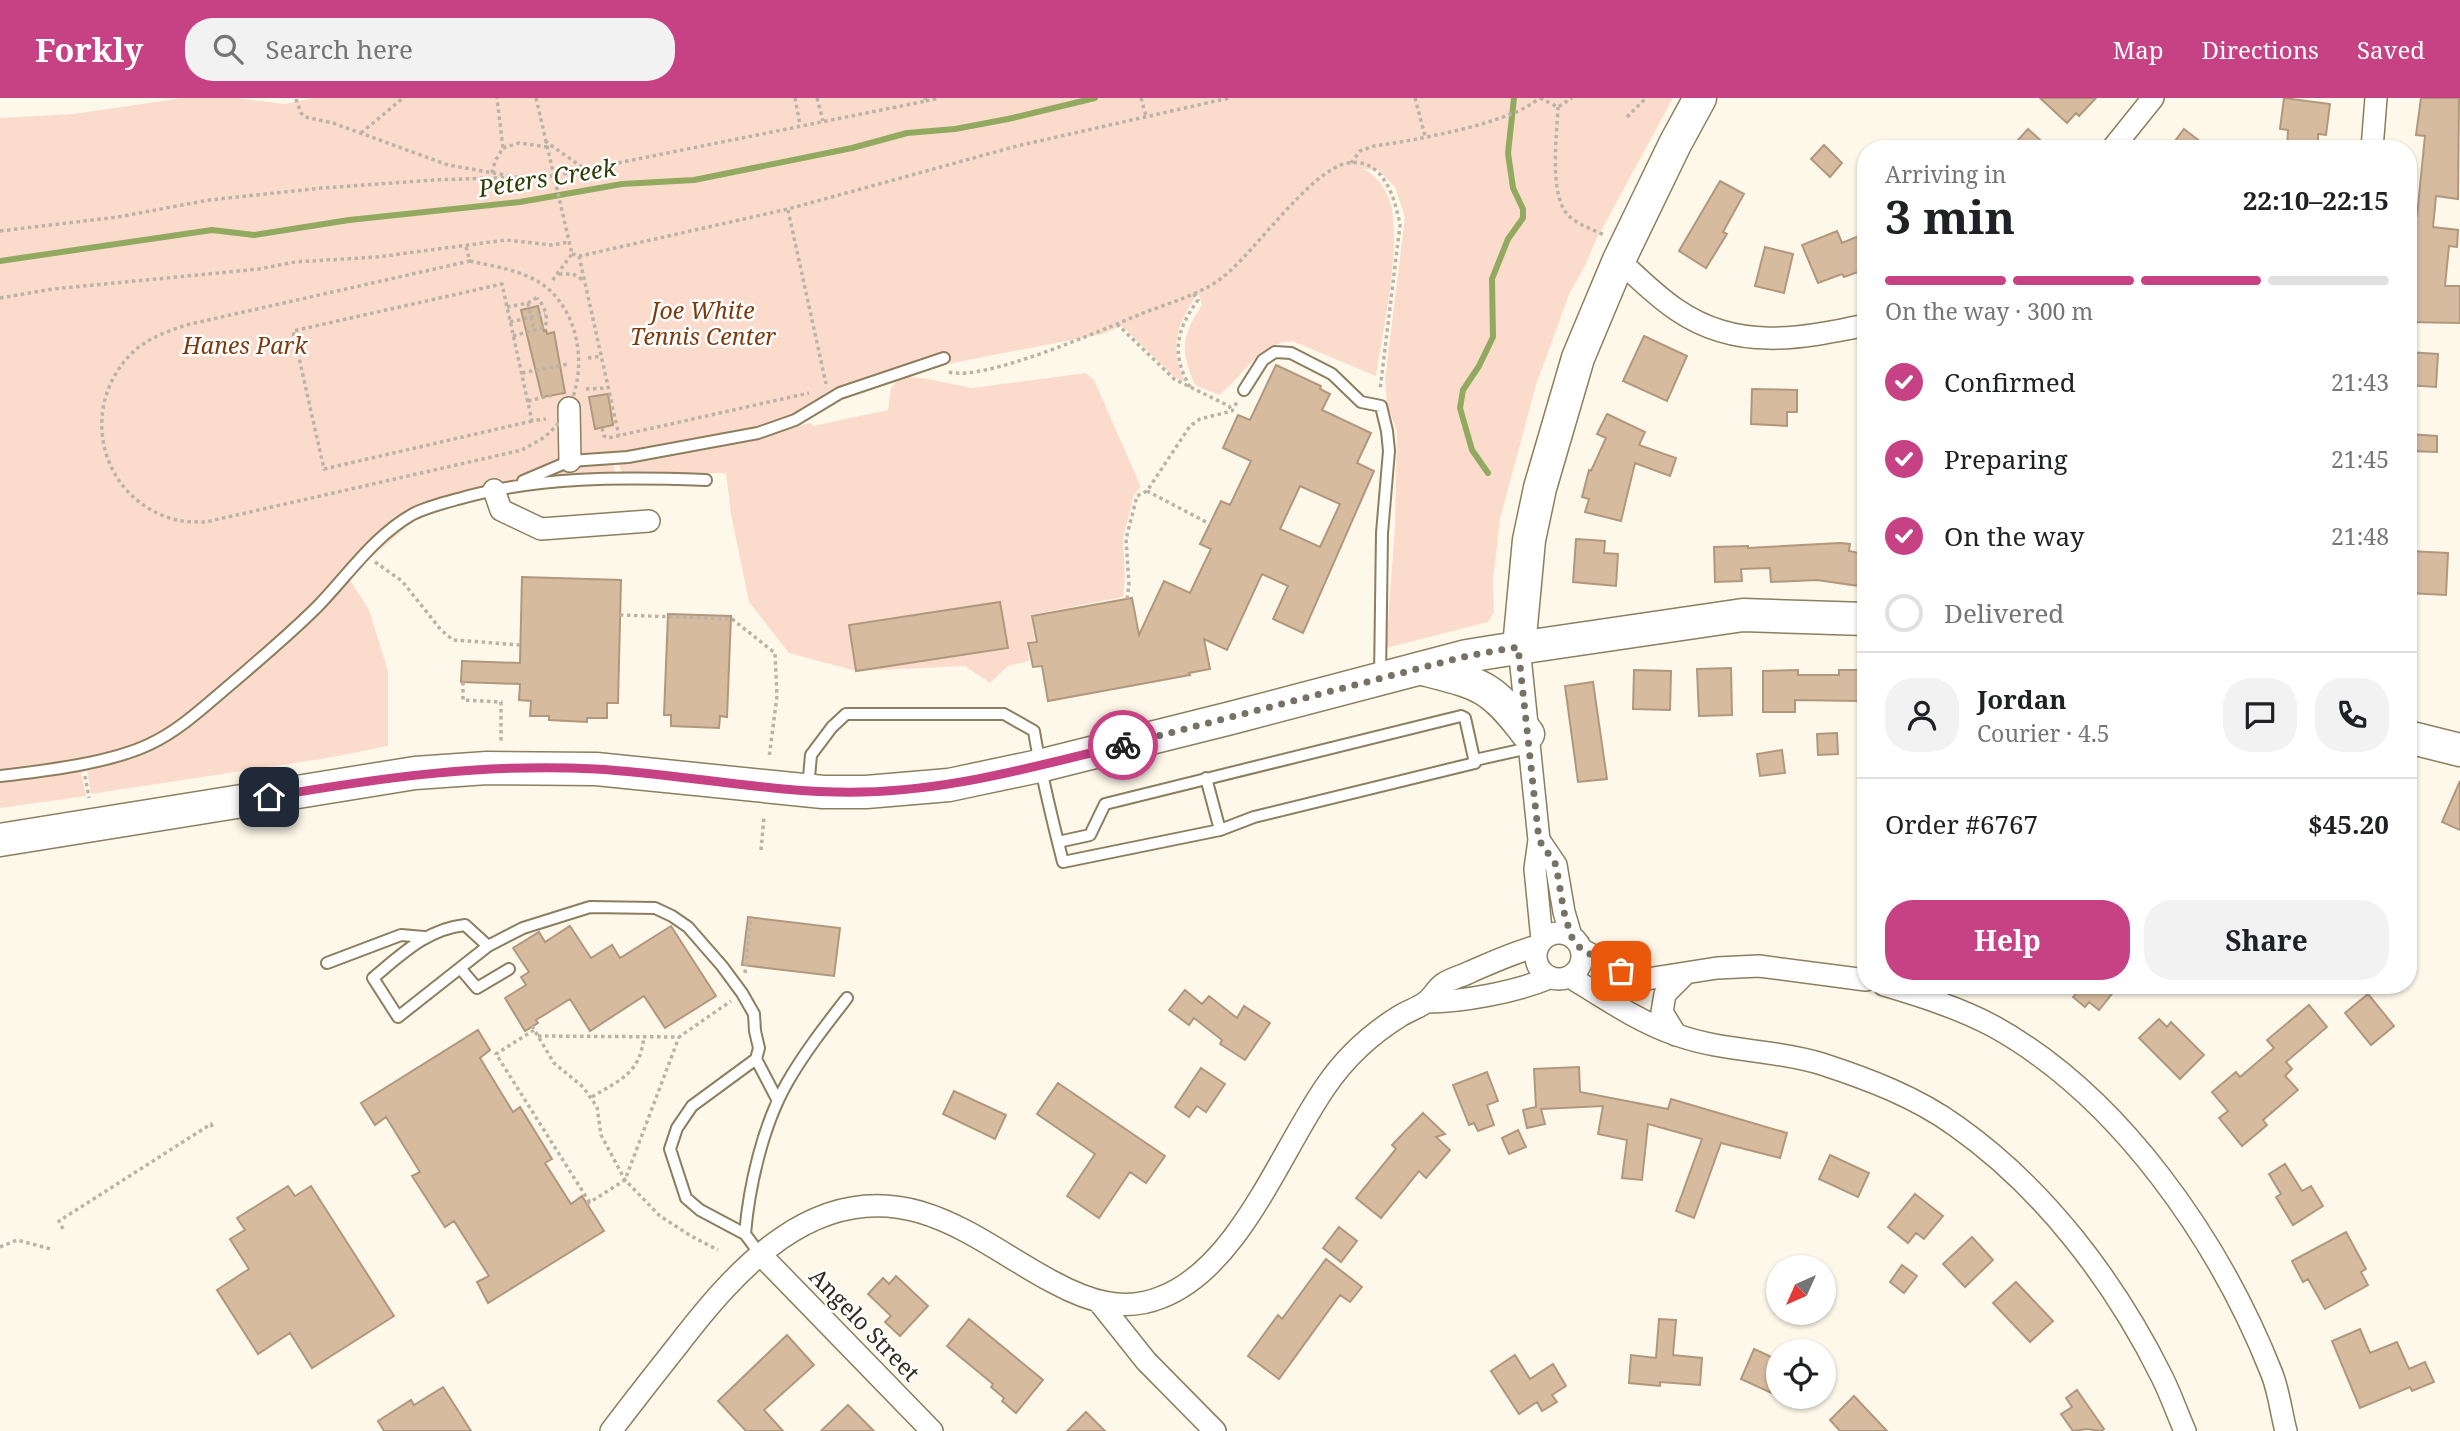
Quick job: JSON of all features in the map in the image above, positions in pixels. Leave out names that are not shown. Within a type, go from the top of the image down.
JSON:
[{"type":"main road","points":[[1518,647],[1529,540],[1541,488],[1611,248],[1700,98]]},
{"type":"main road","points":[[0,840],[415,774],[487,768],[596,769],[808,791],[866,792],[949,785],[1040,766],[1467,656],[1744,615],[1857,619]]},
{"type":"main road","points":[[1422,668],[1486,689],[1502,701],[1529,741]]},
{"type":"main road","points":[[2417,739],[2460,750]]},
{"type":"street","points":[[2119,140],[2153,98]]},
{"type":"street","points":[[2373,140],[2376,98]]},
{"type":"street","points":[[1611,248],[1676,310],[1711,328],[1746,338],[1807,338],[1857,327]]},
{"type":"street","points":[[561,401],[570,461]]},
{"type":"street","points":[[504,488],[501,510],[541,529],[649,521]]},
{"type":"street","points":[[1518,647],[1539,840],[1535,869],[1540,943],[1535,960],[1538,967],[1676,1035],[1727,1048],[1787,1055],[1878,1084],[1918,1102],[1972,1138],[2034,1194],[2100,1274],[2163,1378],[2185,1431]]},
{"type":"street","points":[[1427,1002],[1450,1002],[1526,988],[1575,973],[1582,962],[1564,912],[1556,865],[1539,840]]},
{"type":"street","points":[[611,1431],[703,1313],[733,1279],[760,1254],[794,1229],[825,1215],[856,1208],[916,1211],[950,1223],[1066,1289],[1098,1302],[1128,1305],[1161,1298],[1183,1288],[1209,1268],[1236,1235],[1325,1087],[1339,1068],[1370,1037],[1386,1024],[1427,1002],[1443,985],[1540,943],[1556,933],[1576,942],[1621,971],[1647,979],[1717,968],[1759,966],[1857,979]]},
{"type":"street","points":[[1676,1035],[1662,1012],[1665,994],[1685,974]]},
{"type":"street","points":[[1911,994],[1961,1011],[2022,1044],[2083,1094],[2138,1150],[2181,1204],[2215,1255],[2236,1293],[2273,1377],[2286,1431]]},
{"type":"street","name":"Angelo Street","points":[[760,1254],[932,1431]]},
{"type":"street","points":[[1098,1302],[1146,1362],[1215,1431]]},
{"type":"lane","points":[[1244,390],[1263,360],[1275,352],[1290,354],[1332,374],[1361,402],[1381,406],[1389,451],[1382,533],[1380,680]]},
{"type":"lane","points":[[0,776],[118,755],[152,744],[200,710],[282,640],[335,588],[364,554],[396,525],[414,514],[435,505],[504,488],[570,461],[628,457],[758,433],[795,420],[840,393],[944,358]]},
{"type":"lane","points":[[504,488],[641,478],[706,480]]},
{"type":"lane","points":[[808,791],[811,755],[832,727],[846,714],[1004,715],[1034,731],[1063,862],[1220,830],[1254,817],[1475,763],[1475,760],[1529,741]]},
{"type":"lane","points":[[1058,842],[1090,835],[1105,804],[1461,716],[1465,718],[1475,760]]},
{"type":"lane","points":[[1206,778],[1220,830]]},
{"type":"lane","points":[[488,946],[465,925],[447,927],[424,937],[373,978],[398,1017],[488,946],[523,928],[590,907],[655,908],[688,927],[742,993],[754,1014],[759,1048],[756,1059],[692,1106],[677,1128],[670,1149],[686,1198],[700,1210],[745,1234],[760,1254]]},
{"type":"lane","points":[[327,963],[401,935],[424,937]]},
{"type":"lane","points":[[460,968],[477,988],[509,969]]},
{"type":"lane","points":[[745,1234],[747,1207],[756,1168],[778,1101],[800,1061],[847,998]]},
{"type":"lane","points":[[756,1059],[778,1101]]},
{"type":"path","points":[[362,133],[402,98]]},
{"type":"path","points":[[492,173],[503,148],[497,98]]},
{"type":"path","points":[[536,98],[572,254],[552,281]]},
{"type":"path","points":[[795,98],[800,125]]},
{"type":"path","points":[[817,98],[823,121]]},
{"type":"path","points":[[906,98],[907,104]]},
{"type":"path","points":[[0,231],[118,217],[233,197],[433,180],[554,176],[938,98]]},
{"type":"path","points":[[572,254],[579,256],[788,209],[1017,146],[1229,98]]},
{"type":"path","points":[[1415,98],[1425,136]]},
{"type":"path","points":[[1350,163],[1360,151],[1374,146],[1492,122],[1523,110],[1540,98],[1558,107]]},
{"type":"path","points":[[1558,107],[1572,98]]},
{"type":"path","points":[[1627,117],[1646,98]]},
{"type":"path","points":[[296,99],[305,117],[333,123],[448,165],[520,177]]},
{"type":"path","points":[[1141,99],[1146,116]]},
{"type":"path","points":[[1558,107],[1556,167],[1559,201],[1572,219],[1611,248]]},
{"type":"path","points":[[545,141],[586,170]]},
{"type":"path","points":[[503,148],[519,143],[547,147]]},
{"type":"path","points":[[922,365],[955,374],[974,372],[1063,346],[1194,293],[1223,277],[1311,186],[1335,167],[1350,163],[1368,166],[1383,178],[1397,205],[1400,225],[1380,387],[1381,406]]},
{"type":"path","points":[[788,209],[828,389],[833,388]]},
{"type":"path","points":[[0,298],[53,289],[259,269],[295,262],[377,257],[506,240],[552,245],[569,240]]},
{"type":"path","points":[[466,247],[470,261]]},
{"type":"path","points":[[579,256],[619,436]]},
{"type":"path","points":[[470,261],[519,272],[547,288],[562,305],[573,326],[578,349],[579,374],[561,401],[550,433],[522,450],[229,519],[185,522],[164,516],[142,504],[122,485],[108,459],[101,433],[102,405],[111,379],[130,354],[156,336],[186,325],[470,261]]},
{"type":"path","points":[[559,274],[573,274],[584,281]]},
{"type":"path","points":[[532,421],[502,284],[293,331],[324,469],[547,419]]},
{"type":"path","points":[[1192,389],[1181,366],[1178,349],[1182,324],[1198,300],[1194,293]]},
{"type":"path","points":[[507,307],[528,303],[538,297],[544,305],[547,324],[545,327],[513,335]]},
{"type":"path","points":[[528,303],[534,331]]},
{"type":"path","points":[[510,322],[545,314]]},
{"type":"path","points":[[1117,324],[1174,379],[1229,406],[1232,411]]},
{"type":"path","points":[[588,358],[601,356]]},
{"type":"path","points":[[522,373],[568,364]]},
{"type":"path","points":[[586,389],[608,388]]},
{"type":"path","points":[[1127,599],[1129,585],[1126,539],[1137,496],[1147,491],[1190,426],[1200,419],[1232,411],[1244,390]]},
{"type":"path","points":[[602,428],[605,438],[619,436],[814,392]]},
{"type":"path","points":[[528,401],[561,401]]},
{"type":"path","points":[[1147,491],[1210,524]]},
{"type":"path","points":[[364,554],[402,580],[441,630],[453,640],[521,645]]},
{"type":"path","points":[[620,615],[732,619],[775,653],[777,696],[769,758]]},
{"type":"path","points":[[463,682],[463,700],[501,702],[501,742]]},
{"type":"path","points":[[761,849],[764,817]]},
{"type":"path","points":[[718,1250],[660,1216],[625,1180],[601,1135],[597,1107],[592,1097],[554,1063],[533,1028],[496,1054],[588,1204],[625,1180],[679,1037],[750,988],[744,980],[751,916]]},
{"type":"path","points":[[538,1037],[679,1037]]},
{"type":"path","points":[[592,1097],[634,1069],[640,1060],[644,1037]]},
{"type":"path","points":[[63,1229],[59,1221],[211,1124],[213,1128]]},
{"type":"path","points":[[0,1247],[17,1240],[51,1249]]},
{"type":"green space","name":"Hanes Park","points":[[183,98],[238,98],[285,104],[313,98],[1673,98],[1570,292],[1536,385],[1500,519],[1493,581],[1494,612],[1488,622],[1386,648],[1395,526],[1397,431],[1387,405],[1385,379],[1405,217],[1395,187],[1378,170],[1363,169],[1378,180],[1385,191],[1391,203],[1394,228],[1390,292],[1376,376],[1292,341],[1280,343],[1261,354],[1219,395],[1195,385],[1187,362],[1185,344],[1190,326],[1202,305],[1199,295],[1194,297],[1182,320],[1177,340],[1177,360],[1185,382],[1174,377],[1122,326],[1102,334],[917,370],[848,395],[777,430],[811,423],[813,426],[888,410],[891,388],[899,379],[907,377],[972,388],[1086,373],[1094,380],[1141,487],[1134,495],[1123,538],[1123,597],[1031,615],[1035,640],[1027,643],[1029,661],[1008,666],[990,683],[965,666],[856,671],[789,653],[749,602],[731,514],[726,473],[622,473],[619,465],[614,466],[615,474],[574,474],[545,478],[416,519],[367,561],[350,580],[369,610],[388,671],[388,746],[91,794],[87,771],[81,773],[86,796],[0,808],[0,118],[73,114]]},
{"type":"building","points":[[2040,98],[2096,98],[2079,116],[2076,113],[2067,123]]},
{"type":"building","points":[[2284,98],[2330,104],[2326,135],[2318,134],[2318,140],[2287,140],[2288,130],[2280,129]]},
{"type":"building","points":[[2421,98],[2459,98],[2458,199],[2436,196],[2433,227],[2458,230],[2457,247],[2449,246],[2445,286],[2460,286],[2460,323],[2417,322],[2417,216],[2425,136],[2416,135]]},
{"type":"building","points":[[2028,129],[2040,140],[2018,140]]},
{"type":"building","points":[[2184,129],[2198,140],[2176,140]]},
{"type":"building","points":[[1824,145],[1842,163],[1830,177],[1811,159]]},
{"type":"building","points":[[1720,181],[1744,194],[1723,232],[1727,234],[1706,268],[1679,251]]},
{"type":"building","points":[[1837,231],[1842,243],[1857,237],[1857,272],[1844,277],[1842,274],[1818,283],[1802,245]]},
{"type":"building","points":[[1765,247],[1793,254],[1784,293],[1755,286]]},
{"type":"building","points":[[538,306],[544,331],[546,330],[547,334],[554,332],[565,393],[542,397],[521,310]]},
{"type":"building","points":[[1644,336],[1687,356],[1667,401],[1623,381]]},
{"type":"building","points":[[2417,353],[2438,354],[2436,387],[2417,386]]},
{"type":"building","points":[[1276,365],[1321,386],[1320,389],[1330,394],[1322,410],[1371,433],[1357,463],[1374,471],[1303,633],[1273,619],[1288,586],[1262,574],[1227,650],[1204,639],[1210,669],[1048,701],[1042,666],[1033,667],[1028,643],[1037,642],[1032,616],[1132,598],[1139,635],[1164,581],[1190,593],[1211,549],[1200,544],[1221,501],[1230,505],[1251,461],[1223,448],[1238,415],[1250,420]],"holes":[[[1300,486],[1340,504],[1320,547],[1280,529]]]},
{"type":"building","points":[[1752,389],[1797,390],[1797,412],[1787,412],[1787,426],[1751,424]]},
{"type":"building","points":[[608,394],[613,425],[595,429],[589,397]]},
{"type":"building","points":[[1607,414],[1645,432],[1639,445],[1676,458],[1670,476],[1635,463],[1621,521],[1585,512],[1589,499],[1582,497],[1589,470],[1591,471],[1606,438],[1597,434]]},
{"type":"building","points":[[2417,435],[2437,436],[2437,452],[2417,451]]},
{"type":"building","points":[[1576,539],[1605,541],[1604,553],[1618,554],[1616,586],[1573,582]]},
{"type":"building","points":[[1850,544],[1849,551],[1857,553],[1857,586],[1817,580],[1771,582],[1770,568],[1741,569],[1742,581],[1715,582],[1714,547]]},
{"type":"building","points":[[2417,551],[2448,553],[2446,595],[2417,593]]},
{"type":"building","points":[[522,577],[621,580],[618,703],[607,703],[607,718],[587,718],[587,722],[530,716],[531,701],[519,700],[520,684],[461,682],[462,661],[520,663]]},
{"type":"building","points":[[1000,602],[1008,648],[856,671],[849,625]]},
{"type":"building","points":[[668,614],[731,616],[727,717],[720,716],[719,728],[671,726],[671,715],[664,715]]},
{"type":"building","points":[[1731,668],[1732,715],[1699,716],[1697,669]]},
{"type":"building","points":[[1634,670],[1671,671],[1670,710],[1633,709]]},
{"type":"building","points":[[1798,670],[1798,675],[1839,675],[1839,670],[1857,670],[1857,701],[1795,700],[1795,712],[1763,712],[1763,671]]},
{"type":"building","points":[[1593,682],[1607,779],[1578,782],[1565,686]]},
{"type":"building","points":[[1837,733],[1838,754],[1818,755],[1817,734]]},
{"type":"building","points":[[1782,750],[1785,773],[1760,776],[1757,754]]},
{"type":"building","points":[[2460,781],[2460,830],[2442,822]]},
{"type":"building","points":[[748,917],[840,928],[834,976],[742,965]]},
{"type":"building","points":[[570,926],[591,958],[612,945],[620,958],[671,926],[716,996],[665,1028],[644,996],[590,1031],[570,999],[536,1020],[538,1023],[525,1031],[505,998],[526,985],[521,977],[529,972],[513,948],[539,932],[545,942]]},
{"type":"building","points":[[1185,990],[1202,1004],[1209,996],[1237,1018],[1244,1006],[1270,1023],[1245,1060],[1220,1044],[1222,1040],[1194,1018],[1189,1025],[1169,1010]]},
{"type":"building","points":[[2076,994],[2112,994],[2099,1010],[2089,1002],[2085,1007],[2073,997]]},
{"type":"building","points":[[2368,994],[2394,1026],[2371,1045],[2345,1013]]},
{"type":"building","points":[[2309,1005],[2327,1027],[2286,1062],[2292,1069],[2285,1076],[2298,1090],[2263,1120],[2267,1125],[2242,1146],[2219,1118],[2228,1111],[2212,1092],[2236,1072],[2240,1077],[2274,1048],[2267,1040]]},
{"type":"building","points":[[2159,1019],[2167,1027],[2171,1022],[2204,1055],[2180,1079],[2139,1038]]},
{"type":"building","points":[[478,1030],[490,1050],[480,1058],[513,1112],[520,1107],[552,1159],[545,1163],[571,1204],[582,1196],[604,1231],[488,1303],[477,1282],[489,1276],[454,1221],[445,1227],[412,1176],[420,1172],[386,1117],[375,1125],[361,1103]]},
{"type":"building","points":[[1579,1067],[1580,1092],[1668,1109],[1671,1099],[1787,1133],[1780,1158],[1721,1143],[1694,1218],[1676,1211],[1702,1139],[1648,1124],[1642,1180],[1622,1178],[1627,1140],[1598,1134],[1603,1106],[1541,1109],[1545,1124],[1527,1128],[1523,1110],[1536,1107],[1534,1069]]},
{"type":"building","points":[[1201,1068],[1225,1084],[1206,1112],[1197,1106],[1189,1117],[1175,1107]]},
{"type":"building","points":[[1487,1072],[1498,1101],[1487,1105],[1494,1125],[1478,1131],[1474,1123],[1469,1125],[1453,1085]]},
{"type":"building","points":[[1058,1083],[1165,1156],[1146,1183],[1130,1172],[1099,1218],[1067,1196],[1095,1154],[1037,1114]]},
{"type":"building","points":[[954,1091],[1006,1115],[995,1139],[943,1114]]},
{"type":"building","points":[[1423,1113],[1445,1134],[1436,1137],[1450,1150],[1426,1178],[1419,1171],[1381,1218],[1356,1198],[1396,1149],[1392,1145]]},
{"type":"building","points":[[1518,1130],[1526,1147],[1509,1154],[1502,1138]]},
{"type":"building","points":[[1830,1155],[1869,1173],[1858,1197],[1819,1179]]},
{"type":"building","points":[[2285,1164],[2302,1191],[2311,1186],[2323,1206],[2293,1225],[2276,1197],[2281,1194],[2269,1174]]},
{"type":"building","points":[[288,1186],[295,1196],[311,1186],[394,1316],[312,1368],[290,1333],[258,1354],[217,1290],[249,1269],[230,1239],[245,1230],[237,1218]]},
{"type":"building","points":[[1915,1194],[1943,1216],[1924,1239],[1916,1233],[1908,1243],[1888,1227]]},
{"type":"building","points":[[1339,1227],[1357,1241],[1341,1262],[1323,1248]]},
{"type":"building","points":[[2346,1232],[2366,1269],[2361,1272],[2368,1285],[2325,1309],[2308,1279],[2303,1282],[2292,1261]]},
{"type":"building","points":[[1972,1237],[1993,1260],[1965,1287],[1943,1264]]},
{"type":"building","points":[[1326,1259],[1362,1287],[1350,1302],[1340,1295],[1279,1379],[1248,1356],[1278,1315],[1282,1319]]},
{"type":"building","points":[[1902,1265],[1917,1276],[1904,1293],[1890,1282]]},
{"type":"building","points":[[896,1276],[928,1306],[900,1336],[885,1322],[891,1316],[868,1294],[883,1278],[889,1284]]},
{"type":"building","points":[[2016,1282],[2053,1321],[2030,1342],[1993,1303]]},
{"type":"building","points":[[969,1319],[1043,1380],[1016,1413],[1002,1401],[1004,1398],[991,1387],[993,1384],[947,1346]]},
{"type":"building","points":[[1659,1319],[1676,1320],[1673,1355],[1702,1358],[1700,1385],[1660,1382],[1660,1386],[1629,1383],[1631,1355],[1656,1358]]},
{"type":"building","points":[[2360,1329],[2370,1353],[2397,1342],[2409,1369],[2425,1362],[2434,1382],[2412,1391],[2410,1387],[2360,1408],[2332,1341]]},
{"type":"building","points":[[787,1335],[814,1365],[764,1410],[783,1431],[746,1431],[718,1401]]},
{"type":"building","points":[[1754,1349],[1766,1354],[1766,1390],[1741,1379]]},
{"type":"building","points":[[1515,1355],[1530,1379],[1553,1364],[1566,1386],[1552,1395],[1557,1402],[1542,1411],[1537,1402],[1519,1414],[1491,1371]]},
{"type":"building","points":[[443,1387],[471,1431],[384,1431],[378,1421],[411,1400],[414,1405]]},
{"type":"building","points":[[2077,1390],[2104,1429],[2101,1431],[2073,1431],[2061,1414],[2072,1407],[2066,1398]]},
{"type":"building","points":[[1854,1396],[1887,1431],[1840,1431],[1830,1420]]},
{"type":"building","points":[[848,1405],[874,1431],[821,1431]]},
{"type":"building","points":[[1086,1412],[1105,1431],[1067,1431]]},
{"type":"waterway","name":"Peters Creek","points":[[0,261],[212,230],[254,235],[349,220],[520,202],[622,184],[694,180],[852,148],[907,133],[955,129],[1095,98]]},
{"type":"waterway","points":[[1488,473],[1472,450],[1460,408],[1463,390],[1479,366],[1493,337],[1492,279],[1508,239],[1523,218],[1523,209],[1513,188],[1508,153],[1514,98]]},
{"type":"way so far","points":[[1123,745],[1467,656],[1518,647],[1539,840],[1556,865],[1571,936],[1581,949],[1621,971]]},
{"type":"route","points":[[269,797],[415,774],[540,767],[596,769],[769,788],[866,792],[949,785],[1123,745]]},
{"type":"park label","name":"Joe White Tennis Center","points":[[703,323]]}]
